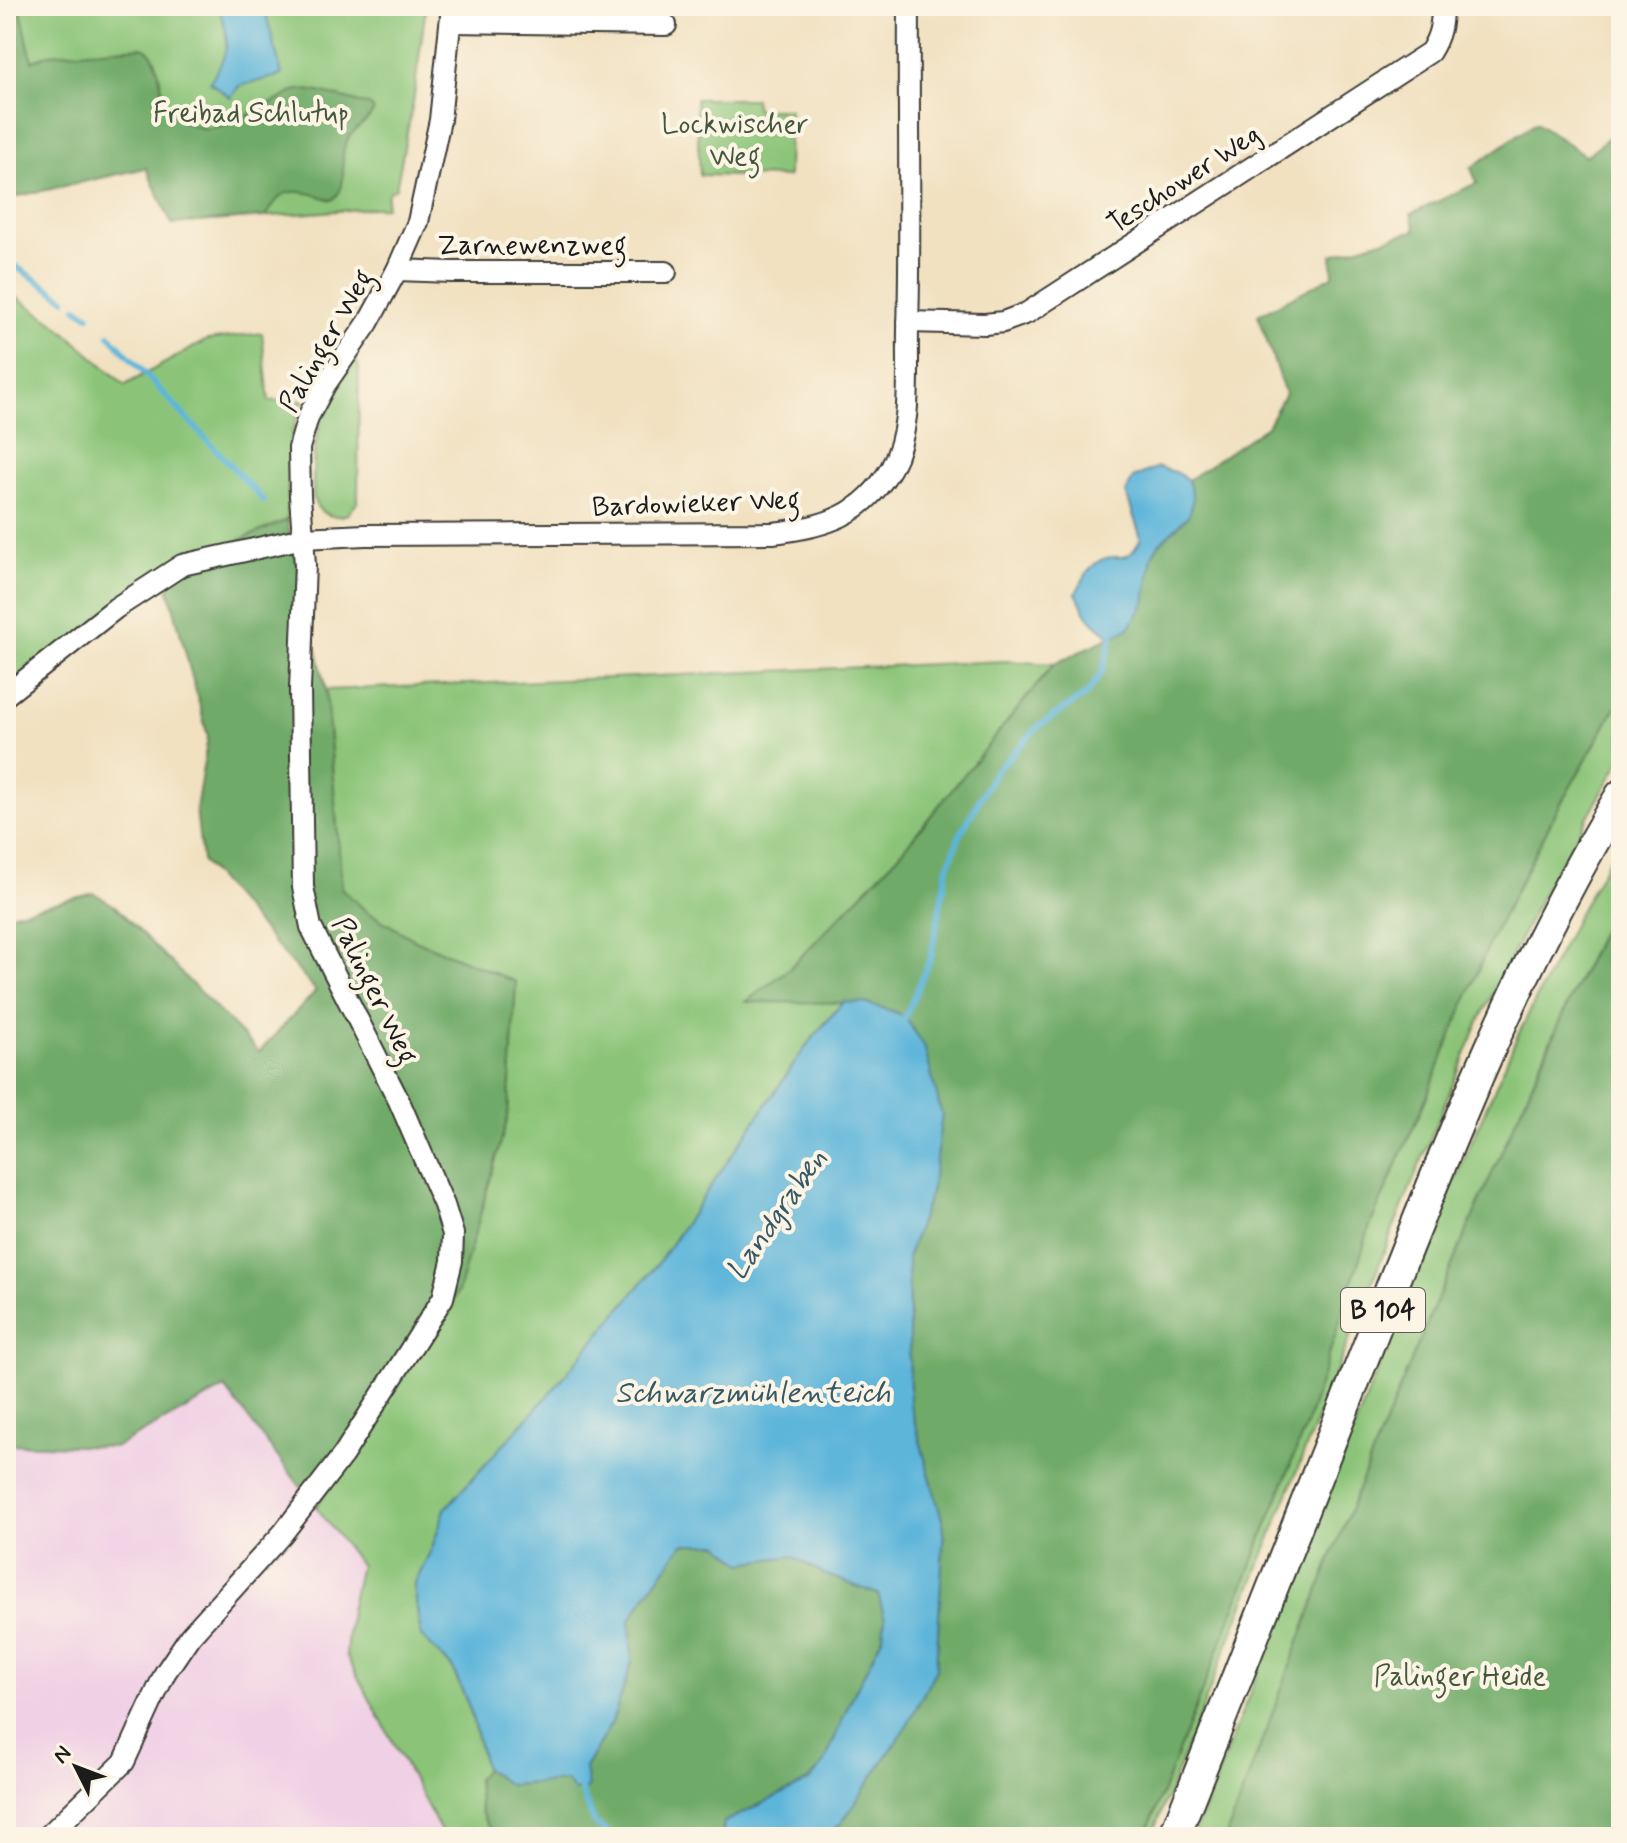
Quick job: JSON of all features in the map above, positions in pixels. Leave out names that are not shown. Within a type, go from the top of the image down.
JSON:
[{"type":"main road","name":"B 104","points":[[1174,1837],[1429,1193],[1498,1029],[1533,956],[1621,795]]},
{"type":"street","name":"Bardowieker Weg","points":[[6,695],[116,608],[182,565],[303,538],[773,533],[830,523],[851,511],[869,497],[892,466],[904,430],[908,322],[909,6]]},
{"type":"street","name":"Teschower Weg","points":[[908,322],[985,324],[1003,322],[1027,313],[1430,52],[1442,25],[1442,6]]},
{"type":"street","points":[[451,14],[666,25]]},
{"type":"street","name":"Palinger Weg","points":[[47,1837],[124,1762],[165,1673],[190,1636],[283,1533],[343,1455],[443,1298],[452,1261],[453,1234],[444,1205],[399,1101],[311,927],[303,887],[300,689],[305,565],[299,448],[308,417],[325,385],[368,323],[397,270],[418,222],[440,120],[451,14]]},
{"type":"street","name":"Zarnewenzweg","points":[[397,270],[666,272]]},
{"type":"shaded area","points":[[225,1388],[360,1565],[350,1610],[346,1655],[444,1837],[6,1837],[6,1444],[116,1447]]},
{"type":"green space","points":[[6,6],[20,6],[32,61],[49,54],[141,47],[150,52],[169,108],[177,118],[199,127],[226,124],[299,90],[334,95],[371,106],[374,110],[345,145],[343,181],[332,200],[306,193],[286,193],[265,217],[172,224],[146,168],[6,199]]},
{"type":"green space","name":"Freibad Schlutup","points":[[20,6],[426,6],[413,103],[396,188],[388,193],[386,207],[172,224],[102,70],[33,72]]},
{"type":"green space","name":"Lockwischer Weg","points":[[696,99],[755,99],[756,109],[789,109],[788,177],[700,175]]},
{"type":"green space","points":[[1536,122],[1586,156],[1621,127],[1621,698],[1556,812],[1490,941],[1371,1223],[1308,1420],[1145,1837],[827,1837],[842,1822],[907,1726],[936,1669],[944,1527],[910,1405],[908,1256],[932,1188],[924,1046],[905,1017],[864,1003],[746,1002],[789,969],[898,856],[1054,664],[1129,628],[1152,555],[1188,515],[1193,498],[1188,480],[1267,426],[1285,394],[1258,315],[1333,276],[1332,255],[1416,230],[1411,214],[1477,183],[1471,168]]},
{"type":"green space","points":[[6,290],[57,325],[125,385],[207,340],[262,333],[269,401],[303,400],[293,430],[289,456],[287,520],[164,572],[6,689]]},
{"type":"green space","points":[[356,360],[359,367],[358,501],[348,514],[331,516],[321,511],[313,496],[315,445],[330,400]]},
{"type":"green space","points":[[287,520],[326,690],[342,889],[366,911],[415,940],[516,982],[508,1117],[458,1292],[316,1507],[225,1388],[116,1447],[6,1444],[6,915],[94,893],[115,906],[259,1052],[316,991],[202,861],[196,809],[208,737],[164,572]]},
{"type":"green space","points":[[1006,661],[1054,664],[898,856],[789,969],[747,1001],[843,1002],[807,1045],[657,1265],[552,1391],[445,1509],[432,1548],[414,1586],[421,1636],[452,1667],[470,1709],[485,1769],[477,1780],[492,1832],[501,1837],[444,1837],[346,1655],[350,1610],[360,1565],[316,1507],[458,1292],[516,982],[415,940],[366,911],[342,889],[326,690]]},
{"type":"green space","points":[[1621,698],[1621,760],[1543,893],[1479,1021],[1151,1837],[1145,1837],[1308,1420],[1371,1223],[1490,941],[1556,812]]},
{"type":"green space","points":[[1621,838],[1621,889],[1551,1039],[1413,1358],[1328,1565],[1226,1837],[1193,1837],[1428,1242],[1517,1037],[1579,913]]},
{"type":"green space","name":"Palinger Heide","points":[[1621,889],[1621,1837],[1226,1837],[1328,1566],[1397,1395],[1506,1141]]},
{"type":"green space","points":[[683,1544],[719,1544],[743,1563],[792,1556],[824,1574],[878,1594],[885,1619],[883,1636],[849,1704],[824,1764],[809,1781],[724,1822],[722,1837],[501,1837],[484,1819],[477,1779],[485,1769],[509,1785],[566,1781],[585,1768],[612,1722],[632,1662],[630,1620]]},
{"type":"water","points":[[218,6],[264,6],[282,75],[239,86],[231,98],[210,82],[222,62],[226,46]]},
{"type":"water","points":[[1158,467],[1188,480],[1193,498],[1188,516],[1152,555],[1145,603],[1129,628],[1112,637],[1090,618],[1076,593],[1095,564],[1106,558],[1127,556],[1136,547],[1141,538],[1126,493],[1133,478]]},
{"type":"water","name":"Schwarzmühlenteich","points":[[843,1002],[864,1003],[905,1017],[924,1046],[942,1115],[932,1188],[908,1256],[910,1405],[944,1527],[936,1669],[907,1726],[842,1822],[827,1837],[722,1837],[724,1822],[809,1781],[824,1764],[849,1704],[883,1636],[885,1619],[878,1594],[824,1574],[792,1556],[743,1563],[719,1544],[683,1544],[630,1620],[632,1662],[612,1722],[585,1768],[588,1788],[574,1791],[566,1781],[509,1785],[485,1769],[470,1709],[452,1667],[421,1636],[414,1586],[432,1548],[445,1509],[552,1391],[657,1265],[807,1045]]},
{"type":"waterway","points":[[6,260],[65,299]]},
{"type":"waterway","points":[[77,308],[89,316]]},
{"type":"waterway","points":[[109,335],[264,501]]},
{"type":"waterway","name":"Landgraben","points":[[903,1022],[931,957],[947,870],[959,837],[994,773],[1039,726],[1087,694],[1102,672],[1112,637]]},
{"type":"waterway","name":"Landgraben","points":[[579,1785],[595,1824],[614,1837]]}]
